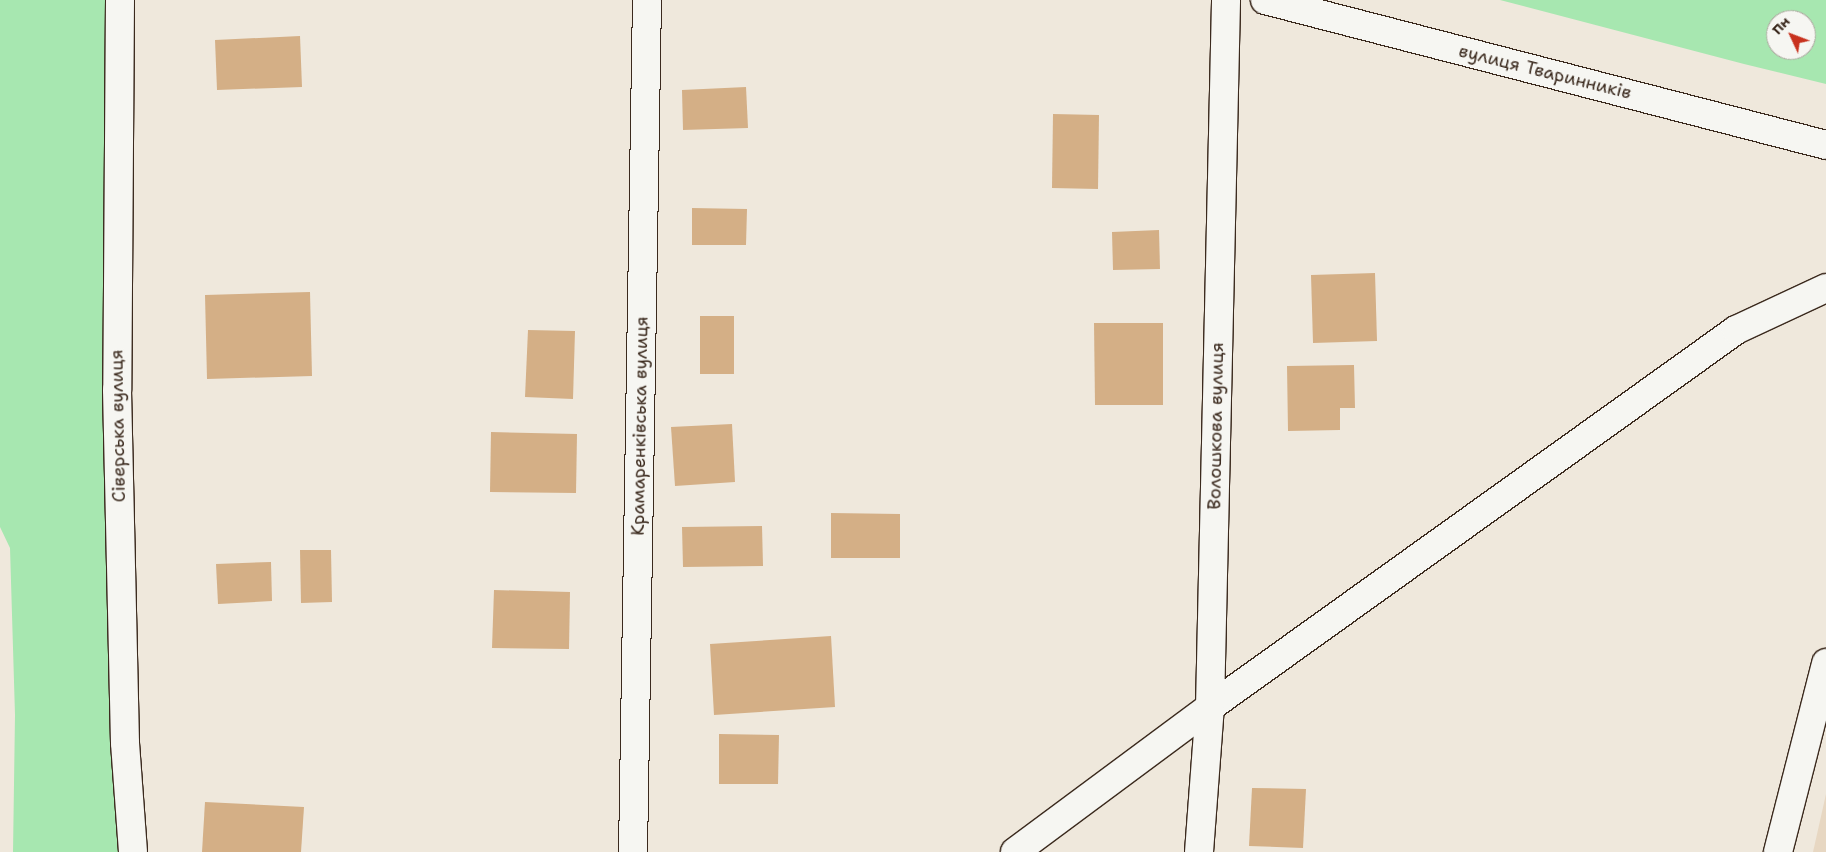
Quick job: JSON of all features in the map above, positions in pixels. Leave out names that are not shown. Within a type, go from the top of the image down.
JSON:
[{"type":"street","name":"Сіверська вулиця","points":[[120,0],[117,390],[125,743],[132,852]]},
{"type":"street","name":"Крамаренківська вулиця","points":[[633,852],[647,0]]},
{"type":"street","name":"Волошкова вулиця","points":[[1199,852],[1210,706],[1226,0]]},
{"type":"street","name":"вулиця Тваринників","points":[[1265,0],[1826,145]]},
{"type":"street","points":[[1015,852],[1210,706],[1736,330],[1826,288]]},
{"type":"street","points":[[1778,852],[1826,663]]},
{"type":"shaded area","points":[[1826,794],[1826,852],[1813,852]]},
{"type":"green space","points":[[0,0],[120,0],[133,852],[13,852],[15,715],[10,548],[0,527]]},
{"type":"green space","points":[[1500,0],[1826,0],[1826,84],[1744,64]]},
{"type":"building","points":[[300,36],[302,87],[217,90],[215,40]]},
{"type":"building","points":[[746,87],[748,128],[683,130],[682,90]]},
{"type":"building","points":[[1053,114],[1099,115],[1098,189],[1052,188]]},
{"type":"building","points":[[692,208],[747,209],[746,245],[692,245]]},
{"type":"building","points":[[1159,230],[1160,269],[1113,270],[1112,232]]},
{"type":"building","points":[[1375,273],[1377,341],[1313,343],[1311,275]]},
{"type":"building","points":[[310,292],[312,376],[207,379],[205,295]]},
{"type":"building","points":[[700,316],[734,316],[734,374],[700,374]]},
{"type":"building","points":[[1094,323],[1163,323],[1163,405],[1095,405]]},
{"type":"building","points":[[528,330],[575,331],[573,399],[525,397]]},
{"type":"building","points":[[1354,365],[1355,408],[1340,408],[1340,430],[1288,431],[1287,366]]},
{"type":"building","points":[[732,424],[735,482],[675,486],[671,427]]},
{"type":"building","points":[[491,432],[577,434],[576,493],[490,492]]},
{"type":"building","points":[[831,513],[900,514],[900,558],[831,558]]},
{"type":"building","points":[[762,526],[763,566],[683,567],[682,527]]},
{"type":"building","points":[[300,550],[331,550],[332,602],[301,603]]},
{"type":"building","points":[[271,562],[272,601],[218,604],[216,564]]},
{"type":"building","points":[[494,590],[570,592],[569,649],[492,648]]},
{"type":"building","points":[[831,636],[835,707],[714,715],[710,644]]},
{"type":"building","points":[[719,734],[779,735],[778,784],[719,784]]},
{"type":"building","points":[[1252,788],[1306,789],[1303,848],[1249,846]]},
{"type":"building","points":[[205,802],[304,807],[301,852],[202,852]]}]
